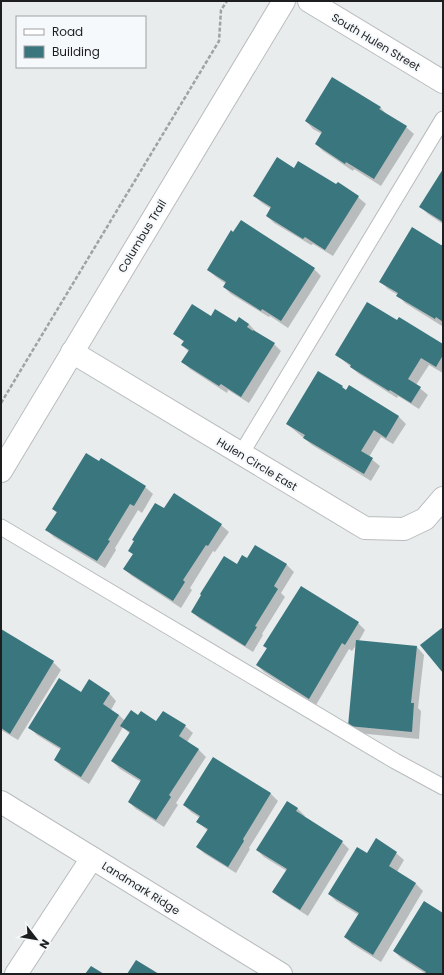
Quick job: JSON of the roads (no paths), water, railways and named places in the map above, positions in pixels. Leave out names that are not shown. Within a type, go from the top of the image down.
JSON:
[{"type":"street","name":"Columbus Trail","points":[[1,471],[284,1]]},
{"type":"street","name":"South Hulen Street","points":[[309,1],[443,82]]},
{"type":"street","name":"Hulen Circle East","points":[[72,352],[365,528],[404,529],[425,519],[443,498]]},
{"type":"street","name":"Landmark Ridge","points":[[1,802],[280,974]]},
{"type":"street","points":[[16,974],[92,858]]},
{"type":"lane","points":[[241,454],[443,119]]},
{"type":"lane","points":[[1,527],[394,761],[443,786]]}]
